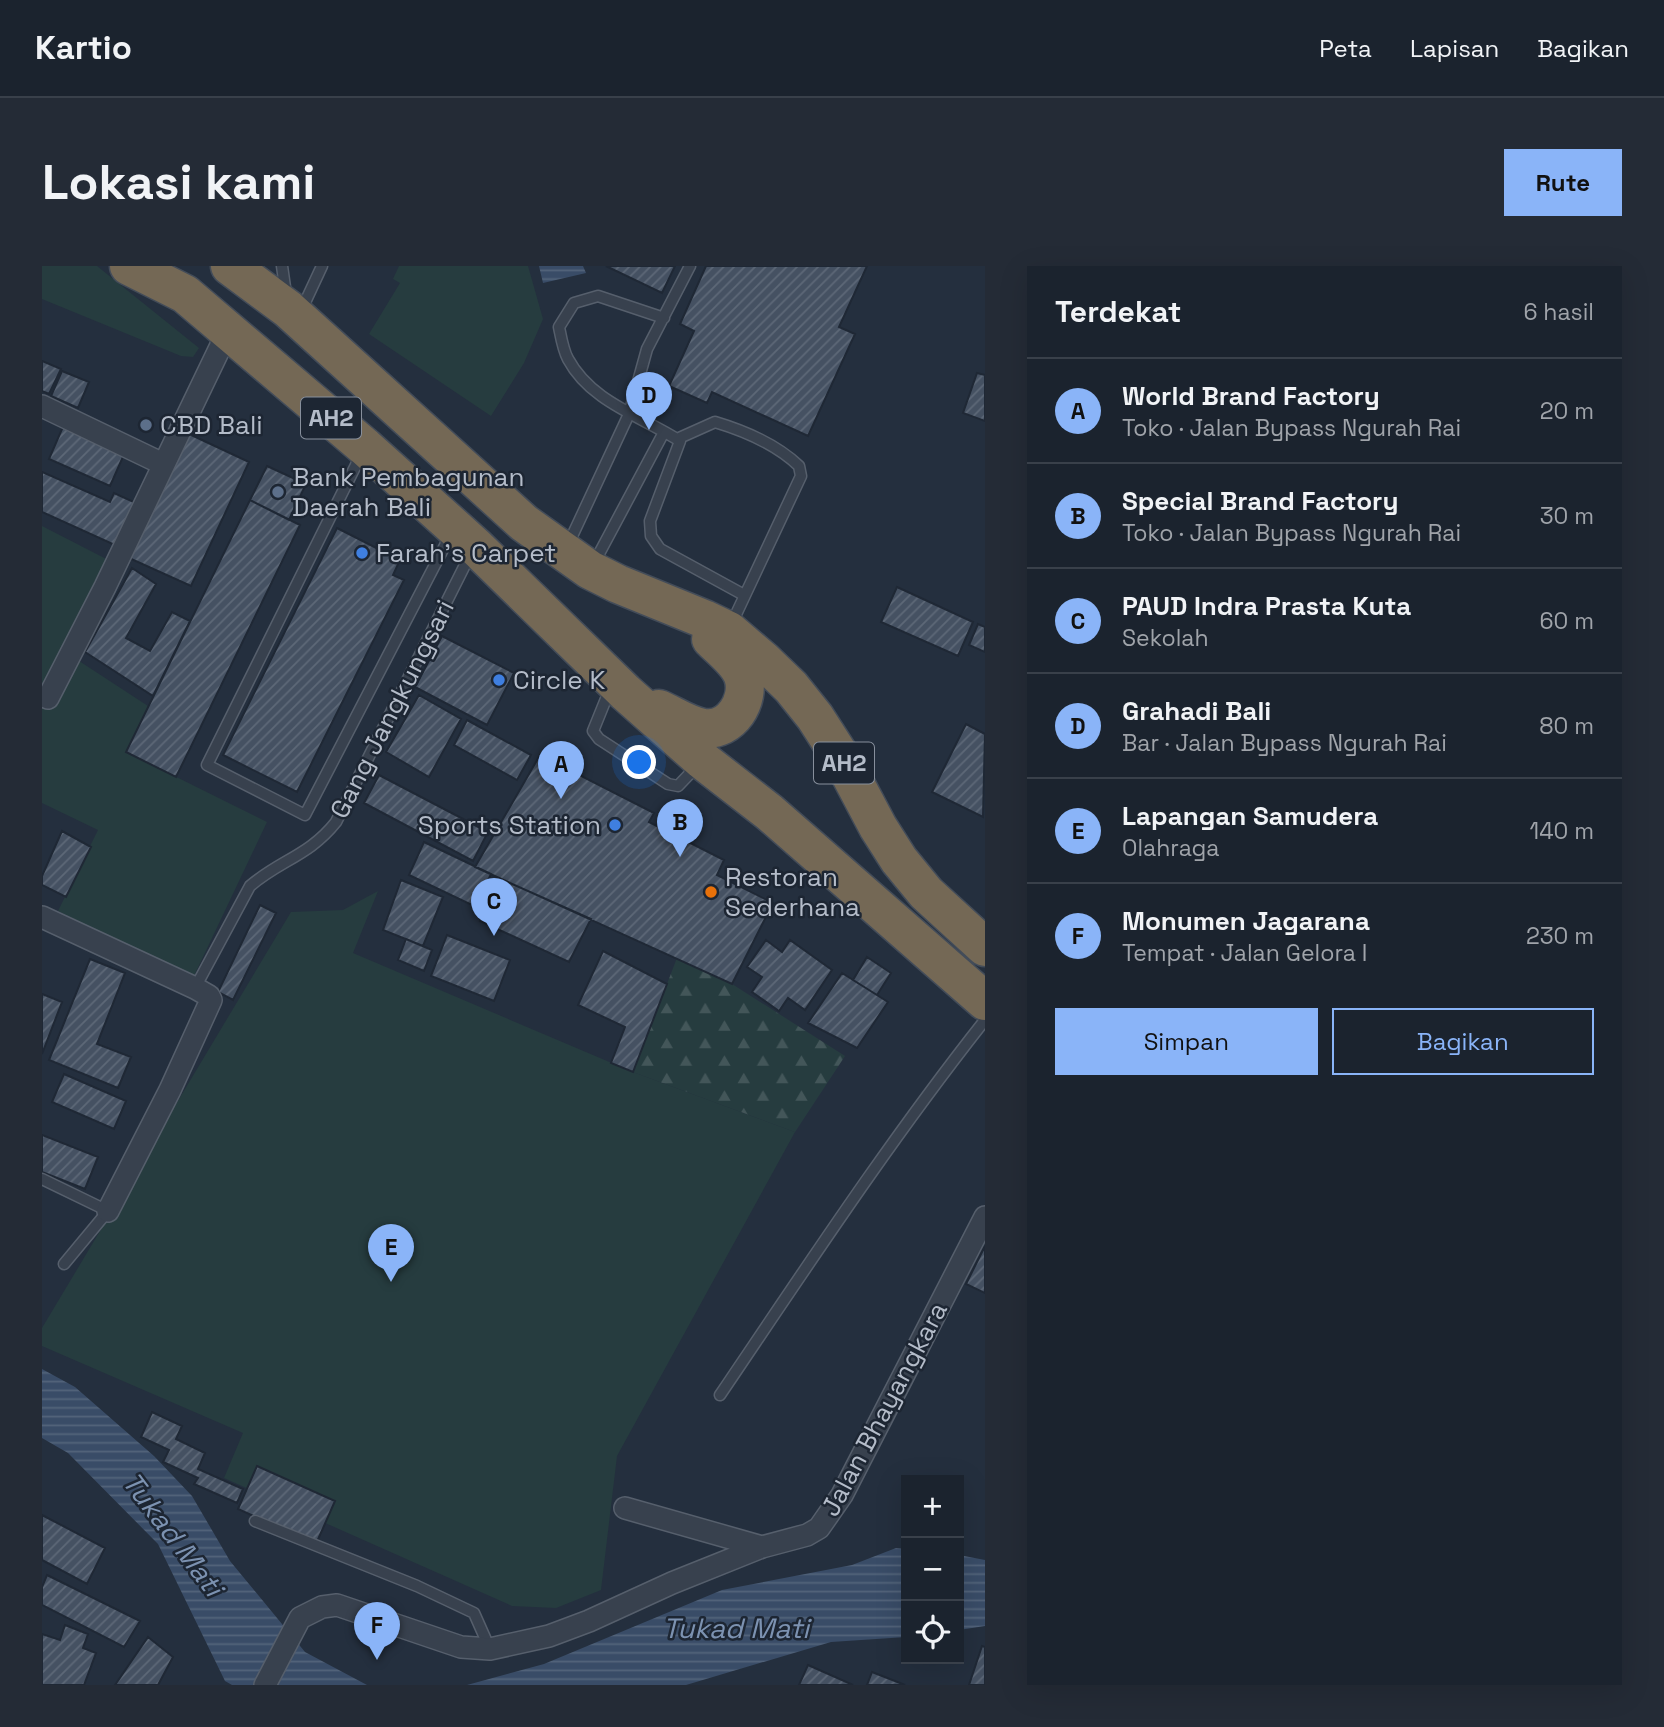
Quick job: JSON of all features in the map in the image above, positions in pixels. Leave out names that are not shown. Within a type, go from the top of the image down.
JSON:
[{"type":"highway","points":[[129,266],[175,280]]},
{"type":"highway","points":[[230,266],[281,291]]},
{"type":"highway","name":"AH2","points":[[175,280],[228,331],[465,536],[619,687],[985,1001]]},
{"type":"highway","name":"AH2","points":[[281,291],[524,523],[577,561],[618,584],[729,631],[791,687],[842,759],[899,860],[926,893],[985,947]]},
{"type":"highway","points":[[619,687],[702,728],[713,729],[724,724],[740,707],[745,696],[743,675],[728,655],[676,607]]},
{"type":"street","points":[[48,698],[105,587],[228,331]]},
{"type":"street","points":[[42,406],[163,464]]},
{"type":"street","points":[[42,917],[209,996],[210,1005],[170,1090],[108,1210]]},
{"type":"street","name":"Jalan Bhayangkara","points":[[265,1685],[300,1618],[321,1606],[337,1605],[461,1647],[490,1649],[548,1636],[589,1621],[672,1583],[762,1547],[807,1535],[819,1528],[842,1495],[985,1217]]},
{"type":"street","points":[[625,1508],[762,1547]]},
{"type":"lane","points":[[281,291],[322,266]]},
{"type":"lane","points":[[577,561],[629,414],[648,349],[690,266]]},
{"type":"lane","points":[[664,318],[598,296],[574,303],[559,327],[567,358],[590,388],[629,414],[680,441],[680,448],[650,522],[651,536],[660,549],[744,595]]},
{"type":"lane","points":[[677,439],[715,422],[736,428],[774,447],[799,466],[801,476],[729,631]]},
{"type":"lane","points":[[577,561],[664,432]]},
{"type":"lane","points":[[365,447],[207,765],[304,815],[465,536]]},
{"type":"lane","name":"Gang Jangkungsari","points":[[195,988],[250,886],[264,874],[314,845],[336,821],[465,536]]},
{"type":"lane","points":[[619,687],[593,731],[599,739],[668,784],[678,786],[702,760]]},
{"type":"lane","points":[[720,1395],[857,1193],[940,1076],[985,1020]]},
{"type":"lane","points":[[42,1179],[108,1210],[64,1264]]},
{"type":"lane","points":[[255,1521],[416,1586],[474,1613],[490,1649]]},
{"type":"green space","points":[[42,266],[97,266],[199,348],[193,357],[181,356],[42,299]]},
{"type":"green space","points":[[399,266],[528,266],[543,319],[524,363],[491,416],[369,334],[400,283],[393,279]]},
{"type":"green space","points":[[42,526],[118,565],[73,657],[148,706],[126,752],[267,822],[193,978],[58,911],[98,830],[42,803]]},
{"type":"green space","points":[[378,891],[353,953],[633,1072],[795,1132],[617,1456],[601,1590],[556,1608],[512,1606],[224,1478],[243,1433],[42,1346],[42,1328],[291,912],[343,910]]},
{"type":"green space","points":[[677,958],[732,984],[845,1056],[795,1132],[633,1072]]},
{"type":"water","points":[[539,266],[583,266],[586,273],[543,283]]},
{"type":"water","name":"Tukad Mati","points":[[42,1369],[75,1387],[154,1456],[192,1496],[230,1561],[305,1652],[367,1685],[232,1685],[225,1681],[158,1544],[68,1453],[42,1438]]},
{"type":"water","name":"Tukad Mati","points":[[901,1548],[901,1637],[831,1642],[686,1685],[467,1685],[544,1664],[722,1590],[852,1565]]},
{"type":"water","points":[[964,1556],[985,1560],[985,1626],[964,1629]]},
{"type":"building","points":[[606,266],[675,266],[662,293]]},
{"type":"building","points":[[706,266],[867,266],[839,327],[855,334],[808,436],[712,392],[707,403],[669,386],[694,331],[680,324]]},
{"type":"building","points":[[42,361],[61,369],[49,394],[42,391]]},
{"type":"building","points":[[62,371],[89,382],[78,408],[51,396]]},
{"type":"building","points":[[977,373],[985,375],[985,421],[963,413]]},
{"type":"building","points":[[65,422],[126,450],[110,486],[49,459]]},
{"type":"building","points":[[187,433],[249,462],[191,586],[129,558]]},
{"type":"building","name":"Bank Pembagunan Daerah Bali","points":[[267,466],[306,484],[289,520],[250,500]]},
{"type":"building","points":[[42,472],[110,502],[114,493],[136,503],[117,546],[42,512]]},
{"type":"building","points":[[250,500],[300,525],[176,777],[126,752]]},
{"type":"building","points":[[337,528],[400,560],[393,575],[404,580],[297,792],[223,755]]},
{"type":"building","points":[[132,568],[156,584],[126,638],[150,651],[172,612],[190,621],[153,696],[85,652]]},
{"type":"building","points":[[897,587],[973,622],[958,656],[881,622]]},
{"type":"building","points":[[978,624],[985,627],[985,652],[969,645]]},
{"type":"building","points":[[442,636],[514,673],[487,725],[415,687]]},
{"type":"building","points":[[419,695],[461,719],[429,777],[386,752]]},
{"type":"building","points":[[467,720],[531,755],[517,780],[454,745]]},
{"type":"building","points":[[966,724],[985,734],[983,817],[932,792]]},
{"type":"building","points":[[540,755],[654,813],[649,822],[724,860],[717,875],[773,903],[732,984],[475,867]]},
{"type":"building","points":[[379,775],[488,832],[473,861],[364,803]]},
{"type":"building","points":[[62,831],[91,847],[66,897],[42,885],[42,876]]},
{"type":"building","points":[[424,842],[491,874],[476,907],[409,875]]},
{"type":"building","points":[[501,879],[591,919],[569,962],[480,921]]},
{"type":"building","points":[[401,880],[443,897],[423,946],[383,930]]},
{"type":"building","points":[[260,905],[276,913],[233,1000],[218,992]]},
{"type":"building","points":[[447,935],[510,960],[494,1001],[431,976]]},
{"type":"building","points":[[406,939],[432,950],[424,971],[398,960]]},
{"type":"building","points":[[766,940],[782,952],[790,940],[832,970],[805,1010],[788,998],[779,1011],[752,992],[762,977],[747,967]]},
{"type":"building","points":[[603,951],[667,984],[633,1072],[611,1063],[625,1027],[578,1005]]},
{"type":"building","points":[[867,957],[891,973],[877,995],[853,980]]},
{"type":"building","points":[[90,959],[125,973],[97,1044],[131,1057],[118,1088],[49,1060]]},
{"type":"building","points":[[842,973],[888,1002],[857,1048],[808,1023]]},
{"type":"building","points":[[42,994],[62,1002],[42,1054]]},
{"type":"building","points":[[64,1074],[126,1101],[114,1129],[52,1102]]},
{"type":"building","points":[[42,1135],[98,1157],[85,1189],[42,1172]]},
{"type":"building","points":[[985,1246],[985,1293],[966,1284]]},
{"type":"building","points":[[152,1412],[182,1426],[176,1439],[205,1453],[198,1469],[243,1489],[237,1503],[194,1484],[198,1478],[163,1462],[169,1450],[141,1437]]},
{"type":"building","points":[[257,1466],[335,1501],[316,1544],[238,1509]]},
{"type":"building","points":[[42,1515],[105,1548],[87,1584],[42,1560]]},
{"type":"building","points":[[47,1575],[140,1621],[124,1647],[42,1605],[42,1587]]},
{"type":"building","points":[[65,1625],[88,1634],[83,1648],[96,1653],[84,1685],[42,1685],[42,1634],[60,1640]]},
{"type":"building","points":[[148,1637],[173,1657],[158,1685],[115,1685]]},
{"type":"building","points":[[982,1646],[985,1647],[985,1685],[969,1685]]},
{"type":"building","points":[[808,1665],[853,1685],[799,1685]]},
{"type":"building","points":[[872,1672],[905,1685],[867,1685]]},
{"type":"place","name":"CBD Bali","points":[[146,425]]},
{"type":"place","name":"Grahadi Bali","points":[[649,430]]},
{"type":"place","name":"Bank Pembagunan Daerah Bali","points":[[278,492]]},
{"type":"place","name":"Farah's Carpet","points":[[362,553]]},
{"type":"place","name":"Circle K","points":[[499,680]]},
{"type":"place","name":"World Brand Factory","points":[[561,799]]},
{"type":"place","name":"Sports Station","points":[[615,825]]},
{"type":"place","name":"Special Brand Factory","points":[[680,857]]},
{"type":"place","name":"Restoran Sederhana","points":[[711,892]]},
{"type":"place","name":"PAUD Indra Prasta Kuta","points":[[494,936]]},
{"type":"place","name":"Lapangan Samudera","points":[[391,1282]]},
{"type":"place","name":"Monumen Jagarana","points":[[377,1660]]}]
